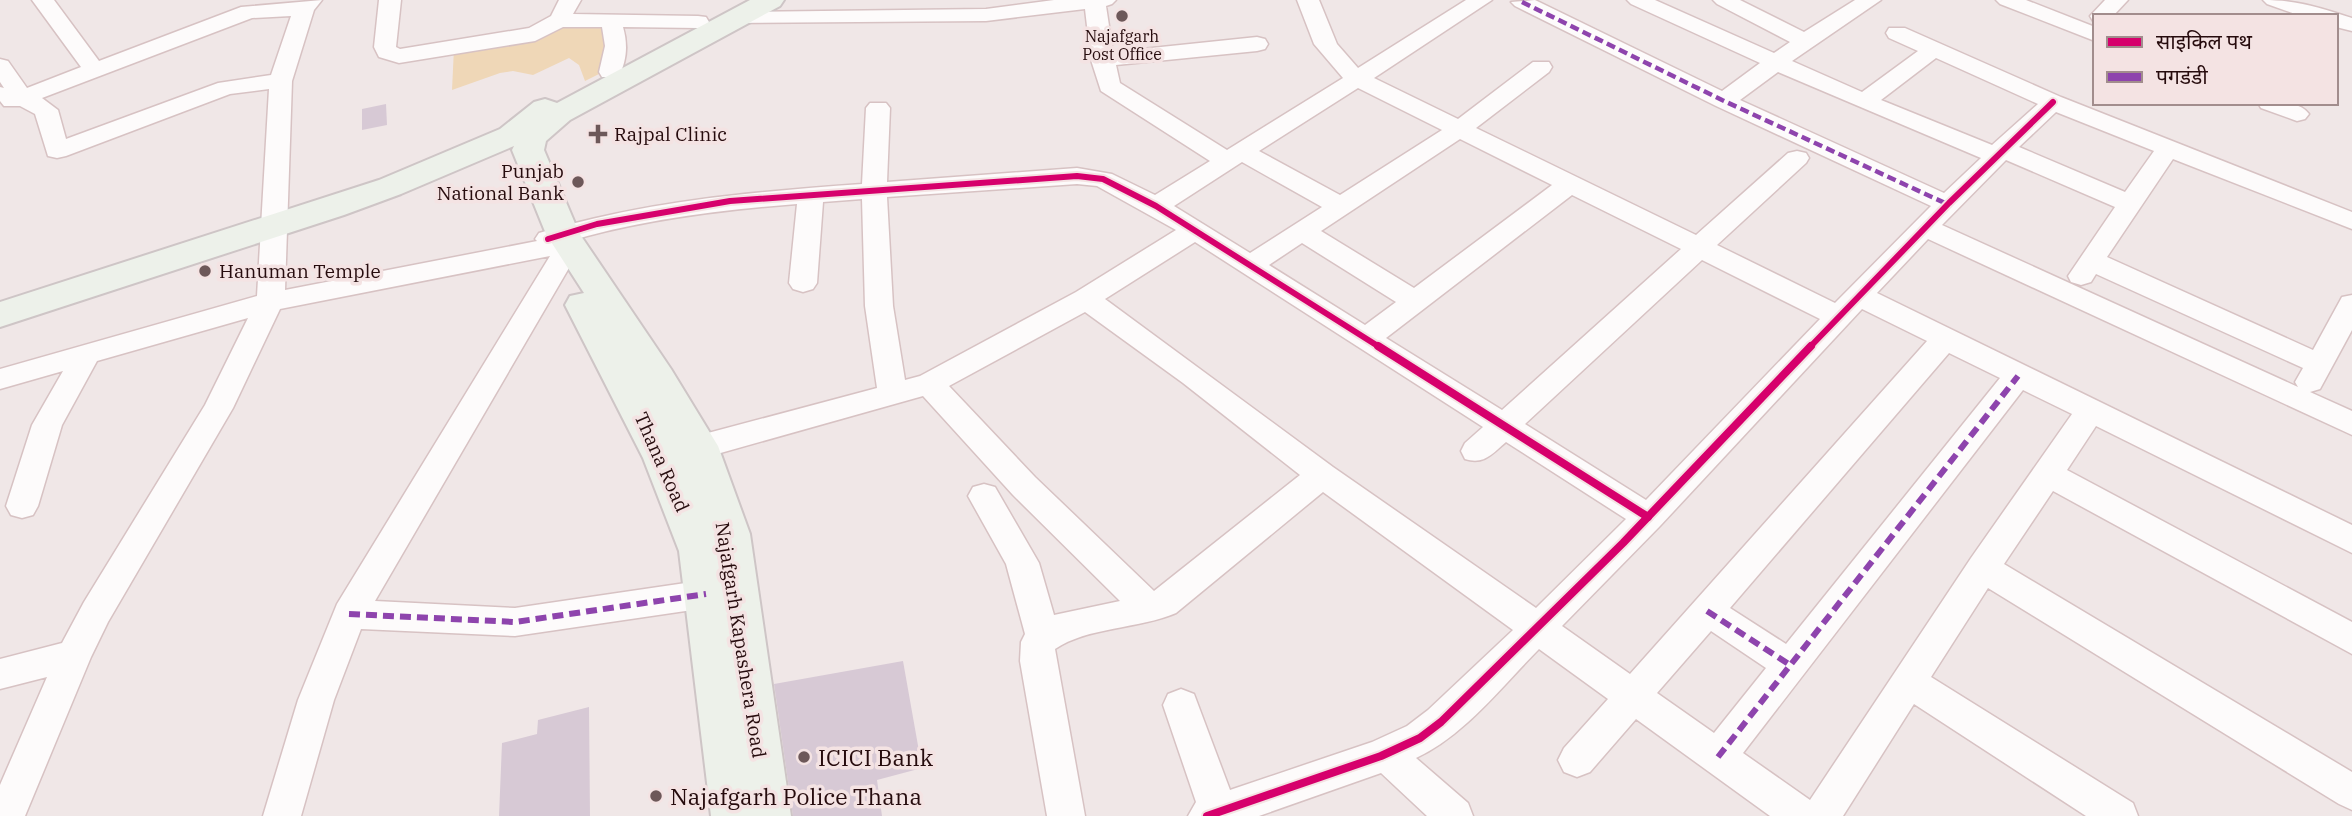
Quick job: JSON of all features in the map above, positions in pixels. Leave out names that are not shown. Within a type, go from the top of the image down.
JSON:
[{"type":"main road","points":[[521,136],[546,107],[698,22],[770,0]]},
{"type":"main road","points":[[0,315],[390,187],[521,136],[738,9]]},
{"type":"main road","name":"Thana Road","points":[[521,136],[507,160],[681,452],[700,551],[736,816]]},
{"type":"main road","name":"Najafgarh Kapashera Road","points":[[681,452],[729,534],[766,816]]},
{"type":"street","points":[[43,0],[94,69]]},
{"type":"street","points":[[390,0],[385,47],[387,52],[399,56],[535,33],[565,10],[610,20],[698,22]]},
{"type":"street","points":[[832,19],[862,0]]},
{"type":"street","points":[[1308,0],[1327,51],[1358,79],[1700,247],[1847,306],[1944,340],[2352,540]]},
{"type":"street","points":[[1156,206],[1481,0]]},
{"type":"street","points":[[1638,0],[1864,102],[2130,204]]},
{"type":"street","points":[[1724,0],[1805,41]]},
{"type":"street","points":[[1724,101],[1805,41],[1870,0]]},
{"type":"street","points":[[2007,0],[2093,26]]},
{"type":"street","points":[[2105,14],[2117,0]]},
{"type":"street","points":[[738,9],[832,19],[986,15],[1100,1],[1102,60],[1109,86],[1116,93],[1237,157],[1340,206]]},
{"type":"street","points":[[1519,1],[1724,101],[1947,204]]},
{"type":"street","points":[[6,816],[74,655],[150,519],[218,408],[270,302],[276,226],[281,81],[307,5],[249,12],[10,99]]},
{"type":"street","points":[[2284,5],[2316,14]]},
{"type":"street","points":[[610,20],[616,36],[617,50],[610,72]]},
{"type":"street","points":[[1897,33],[2053,102],[2352,221]]},
{"type":"street","points":[[1102,60],[1257,44]]},
{"type":"street","points":[[1864,102],[1933,50]]},
{"type":"street","points":[[0,66],[10,99]]},
{"type":"street","points":[[1250,265],[1461,128],[1541,67]]},
{"type":"street","points":[[10,99],[32,102],[46,110],[57,151],[226,88],[281,81]]},
{"type":"street","points":[[1181,705],[1213,814],[1386,754],[1420,738],[1441,722],[1536,630],[1648,517],[1847,306],[1999,152],[2053,102]]},
{"type":"street","points":[[2274,105],[2297,114]]},
{"type":"street","points":[[878,108],[874,192],[878,306],[892,392]]},
{"type":"street","points":[[2069,294],[2168,148]]},
{"type":"street","points":[[1476,451],[1797,158]]},
{"type":"street","points":[[0,379],[270,302],[556,245],[597,225],[683,208],[811,195],[1091,176],[1103,179],[1156,206],[1648,517]]},
{"type":"street","points":[[1367,338],[1571,183]]},
{"type":"street","points":[[803,283],[811,195]]},
{"type":"street","points":[[1924,228],[2352,424]]},
{"type":"street","points":[[681,452],[929,384],[1086,299],[1194,231]]},
{"type":"street","points":[[1302,231],[1416,302]]},
{"type":"street","points":[[282,816],[316,700],[349,614],[556,245]]},
{"type":"street","points":[[2092,261],[2319,364]]},
{"type":"street","points":[[1086,299],[1536,630],[1801,816]]},
{"type":"street","points":[[2300,400],[2349,315]]},
{"type":"street","points":[[1577,760],[1944,340]]},
{"type":"street","points":[[22,506],[47,425],[87,354]]},
{"type":"street","points":[[1718,757],[2018,376]]},
{"type":"street","points":[[929,384],[1024,486],[1150,609]]},
{"type":"street","points":[[1821,816],[1983,568],[2090,412]]},
{"type":"street","points":[[2048,474],[2352,639]]},
{"type":"street","points":[[1066,816],[1038,661],[1038,642],[1060,627],[1150,609],[1176,595],[1322,475]]},
{"type":"street","points":[[984,496],[1022,563],[1043,638]]},
{"type":"street","points":[[1983,568],[2352,792]]},
{"type":"street","points":[[349,614],[515,622],[706,594]]},
{"type":"street","points":[[1707,611],[1790,665]]},
{"type":"street","points":[[0,674],[74,655]]},
{"type":"street","points":[[1909,682],[2119,816]]},
{"type":"street","points":[[1386,754],[1454,816]]},
{"type":"shaded area","points":[[608,22],[611,68],[585,81],[579,65],[569,58],[533,75],[513,71],[500,73],[452,90],[454,48],[547,28]]},
{"type":"building","points":[[386,104],[387,125],[362,130],[362,109]]},
{"type":"building","points":[[903,661],[922,768],[877,780],[882,816],[793,816],[774,684]]},
{"type":"building","points":[[589,707],[590,816],[499,816],[502,743],[537,734],[538,720]]},
{"type":"marked path","points":[[1522,2],[1722,100],[1947,204]]},
{"type":"marked path","points":[[1718,757],[2018,376]]},
{"type":"marked path","points":[[349,614],[515,622],[706,594]]},
{"type":"marked path","points":[[1707,611],[1790,665]]},
{"type":"cycle path","points":[[1207,816],[1381,756],[1420,738],[1441,722],[1623,543],[1898,255],[2053,102]]},
{"type":"cycle path","points":[[548,239],[597,224],[730,201],[1077,176],[1103,179],[1156,206],[1648,517]]},
{"type":"place","name":"Najafgarh Post Office","points":[[1122,16]]},
{"type":"place","name":"Rajpal Clinic","points":[[598,134]]},
{"type":"place","name":"Punjab National Bank","points":[[578,182]]},
{"type":"place","name":"Hanuman Temple","points":[[205,271]]},
{"type":"place","name":"ICICI Bank","points":[[804,757]]},
{"type":"place","name":"Najafgarh Police Thana","points":[[656,796]]}]
